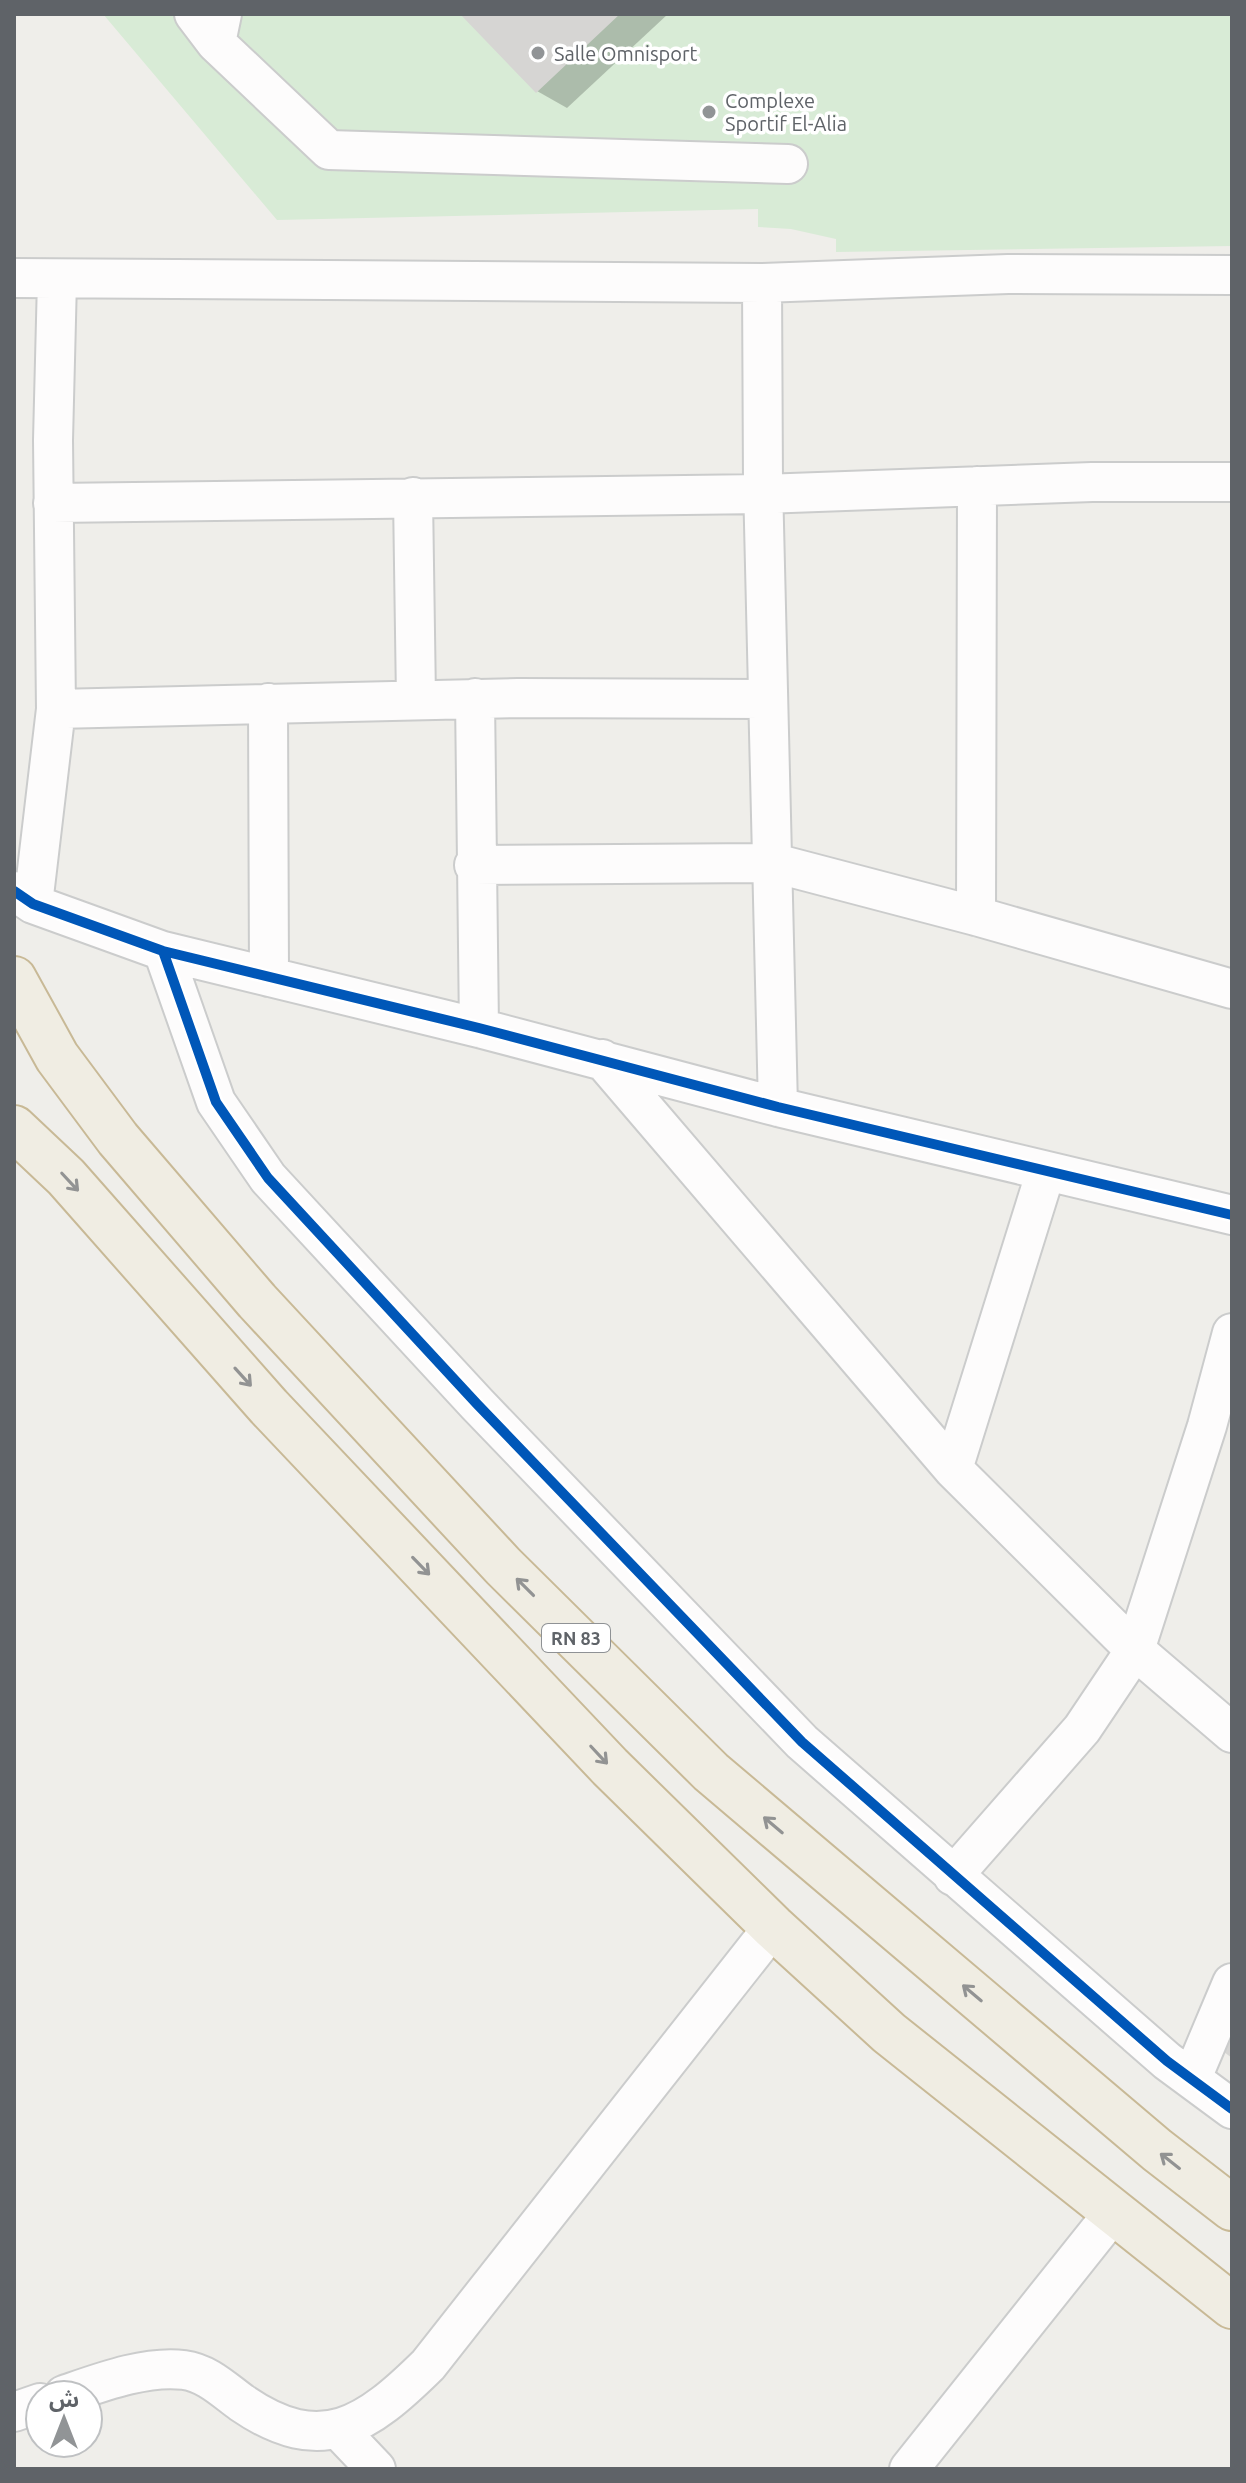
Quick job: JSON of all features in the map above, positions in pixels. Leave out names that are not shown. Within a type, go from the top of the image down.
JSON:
[{"type":"highway","name":"RN 83","points":[[14,979],[57,1057],[118,1139],[257,1301],[503,1566],[711,1772],[1157,2150],[1232,2208]]},
{"type":"highway","name":"RN 83","points":[[14,1128],[66,1177],[269,1407],[610,1767],[773,1927],[889,2033],[1232,2306]]},
{"type":"street","points":[[211,24],[329,150],[788,164]]},
{"type":"street","points":[[14,278],[762,283],[1008,274],[1232,275]]},
{"type":"street","points":[[57,280],[53,503],[56,709],[24,897],[163,951],[602,1059],[778,1107],[1232,1215]]},
{"type":"street","points":[[762,283],[763,494],[778,1107]]},
{"type":"street","points":[[53,503],[763,494],[977,486],[1232,482]]},
{"type":"street","points":[[976,916],[977,486]]},
{"type":"street","points":[[413,497],[416,699]]},
{"type":"street","points":[[56,709],[475,698],[768,699]]},
{"type":"street","points":[[475,698],[474,865],[479,1028]]},
{"type":"street","points":[[268,703],[269,977]]},
{"type":"street","points":[[474,865],[774,863],[976,916],[1232,989]]},
{"type":"street","points":[[163,951],[216,1102],[268,1178],[802,1742],[953,1876],[1232,2109]]},
{"type":"street","points":[[602,1059],[953,1469],[1135,1650],[1232,1733]]},
{"type":"street","points":[[953,1469],[1046,1171]]},
{"type":"street","points":[[953,1876],[1082,1729],[1135,1650],[1207,1426],[1232,1333]]},
{"type":"street","points":[[104,2384],[153,2371],[184,2370],[207,2377],[275,2424],[298,2431],[338,2429],[361,2422],[389,2404],[428,2365],[773,1927]]},
{"type":"street","points":[[1192,2078],[1232,1983]]},
{"type":"street","points":[[909,2469],[1114,2212]]},
{"type":"street","points":[[338,2429],[376,2469]]},
{"type":"green space","name":"Complexe Sportif El-Alia","points":[[103,14],[1232,14],[1232,246],[836,252],[836,239],[791,229],[758,227],[758,209],[277,220]]},
{"type":"building","name":"Salle Omnisport","points":[[460,14],[620,14],[536,93]]},
{"type":"building","points":[[1232,2016],[1232,2058],[1212,2043]]},
{"type":"cycle path","points":[[14,891],[33,904],[163,951],[479,1028],[778,1107],[1232,1215]]},
{"type":"cycle path","points":[[163,951],[216,1102],[268,1178],[477,1404],[802,1742],[1167,2061],[1232,2109]]},
{"type":"place","name":"Salle Omnisport","points":[[538,53]]},
{"type":"place","name":"Complexe Sportif El-Alia","points":[[709,112]]}]
